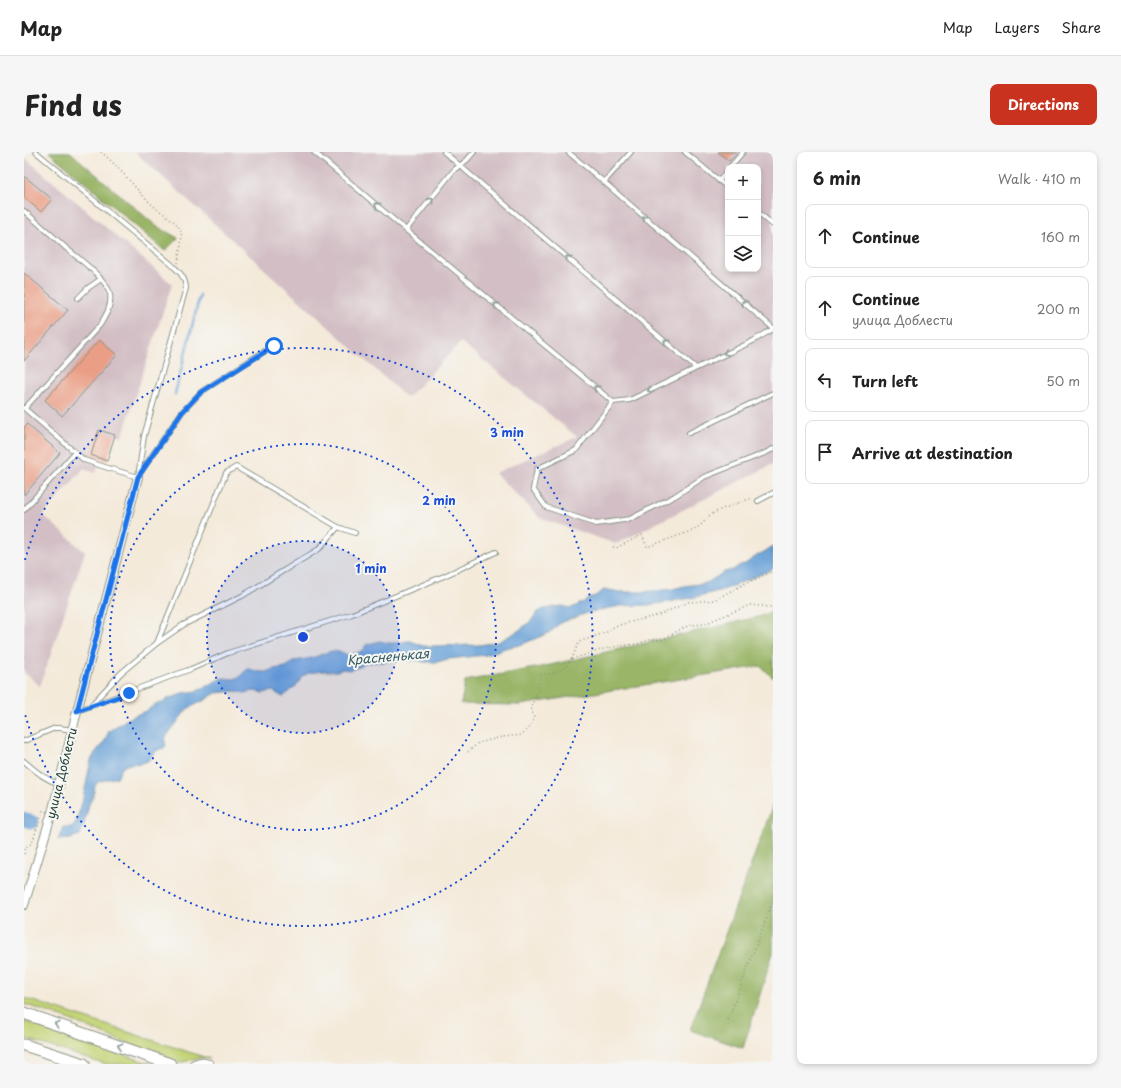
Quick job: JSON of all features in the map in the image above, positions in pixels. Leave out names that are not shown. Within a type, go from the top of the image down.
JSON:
[{"type":"main road","points":[[24,1013],[170,1064]]},
{"type":"main road","points":[[24,1045],[84,1064]]},
{"type":"street","name":"улица Доблести","points":[[24,905],[56,798],[72,730],[138,477]]},
{"type":"street","points":[[194,1064],[200,1062],[209,1064]]},
{"type":"lane","points":[[36,152],[171,264],[186,281],[186,288],[144,436],[138,477]]},
{"type":"lane","points":[[314,152],[613,402]]},
{"type":"lane","points":[[444,152],[696,368]]},
{"type":"lane","points":[[406,230],[454,170],[467,160],[474,152]]},
{"type":"lane","points":[[568,152],[773,328],[753,341],[630,400],[613,402],[576,450],[537,469],[534,489],[546,507],[596,524],[630,519],[675,496],[704,477],[773,449]]},
{"type":"lane","points":[[604,182],[631,152]]},
{"type":"lane","points":[[685,152],[725,186]]},
{"type":"lane","points":[[732,164],[742,152]]},
{"type":"lane","points":[[719,181],[725,174]]},
{"type":"lane","points":[[24,211],[101,279],[110,293],[111,304],[100,325],[25,410],[84,460],[138,477]]},
{"type":"lane","points":[[761,215],[773,225]]},
{"type":"lane","points":[[78,298],[88,288],[101,279]]},
{"type":"lane","points":[[138,477],[182,412],[201,392],[274,346]]},
{"type":"lane","points":[[689,433],[773,393]]},
{"type":"lane","points":[[24,510],[75,452]]},
{"type":"lane","points":[[157,643],[226,473],[236,468],[338,527],[355,533]]},
{"type":"lane","points":[[758,501],[773,493]]},
{"type":"lane","points":[[91,706],[121,673],[157,643],[183,625],[242,596],[319,548],[338,527]]},
{"type":"lane","points":[[77,711],[191,669],[228,653],[352,614],[444,576],[496,552]]},
{"type":"lane","points":[[24,741],[55,728],[72,730]]},
{"type":"lane","points":[[24,761],[48,781],[59,784]]},
{"type":"path","points":[[101,152],[112,161],[156,207],[179,227],[181,232],[181,240],[177,271]]},
{"type":"path","points":[[613,547],[616,548],[642,535],[647,547],[694,530],[710,515],[722,509],[749,499],[765,498]]},
{"type":"path","points":[[468,752],[478,742],[522,734],[530,728],[534,718],[531,707],[538,690],[540,676],[564,668],[572,659],[579,642],[607,632],[615,626],[658,615],[689,602],[714,600],[744,584],[773,572]]},
{"type":"path","points":[[572,659],[604,649],[637,644],[649,640],[660,640],[690,625],[704,624],[750,605],[773,607]]},
{"type":"path","points":[[24,854],[26,847],[32,843],[43,810],[56,798]]},
{"type":"path","points":[[728,1020],[773,900]]},
{"type":"shaded area","points":[[135,152],[773,152],[773,464],[616,544],[540,518],[495,473],[577,437],[461,342],[407,398]]},
{"type":"shaded area","points":[[24,157],[172,284],[122,437],[115,435],[107,461],[101,459],[96,473],[84,468],[43,515],[85,552],[40,686],[24,672]]},
{"type":"green space","points":[[49,152],[70,152],[156,226],[178,238],[165,251]]},
{"type":"green space","points":[[773,610],[773,678],[761,666],[520,705],[461,704],[465,681],[546,666],[762,616]]},
{"type":"green space","points":[[773,805],[773,953],[743,1048],[690,1030]]},
{"type":"green space","points":[[24,998],[210,1059],[202,1058],[175,1062],[144,1051],[68,1019],[24,1004]]},
{"type":"green space","points":[[24,1021],[151,1064],[104,1064],[24,1038]]},
{"type":"water","points":[[773,546],[773,569],[726,589],[692,598],[649,605],[620,606],[590,612],[560,623],[552,631],[542,636],[520,645],[505,648],[486,655],[448,659],[437,662],[399,659],[384,662],[365,663],[350,670],[341,669],[337,671],[309,673],[303,676],[296,686],[284,696],[281,696],[273,691],[263,693],[254,691],[245,693],[236,691],[216,693],[187,709],[166,737],[166,746],[154,752],[149,760],[142,763],[128,764],[121,769],[117,777],[98,782],[95,786],[93,797],[89,804],[80,835],[72,839],[58,840],[63,827],[71,827],[76,822],[82,803],[91,760],[104,742],[109,731],[129,718],[148,710],[154,705],[164,702],[169,698],[182,693],[197,691],[219,679],[234,679],[239,677],[248,669],[266,672],[273,669],[286,667],[294,661],[312,658],[332,651],[339,651],[348,655],[353,654],[363,651],[365,646],[368,644],[380,641],[398,643],[411,641],[423,646],[479,645],[498,642],[518,631],[530,622],[538,612],[544,609],[562,606],[570,608],[574,607],[604,590],[642,592],[673,589],[706,583],[724,572],[733,570],[740,565],[745,564]]},
{"type":"building","points":[[718,152],[737,152],[729,161]]},
{"type":"building","points":[[24,176],[52,199],[41,212],[24,197]]},
{"type":"building","points":[[24,273],[68,310],[24,361]]},
{"type":"building","points":[[99,340],[117,355],[62,416],[45,400]]},
{"type":"building","points":[[27,424],[60,453],[24,495],[24,428]]},
{"type":"building","points":[[99,430],[115,435],[107,461],[91,455]]},
{"type":"waterway","points":[[175,394],[200,295]]},
{"type":"waterway","name":"Красненькая","points":[[24,819],[32,822]]},
{"type":"route","points":[[129,693],[77,711],[138,477],[182,412],[201,392],[274,346]]}]
